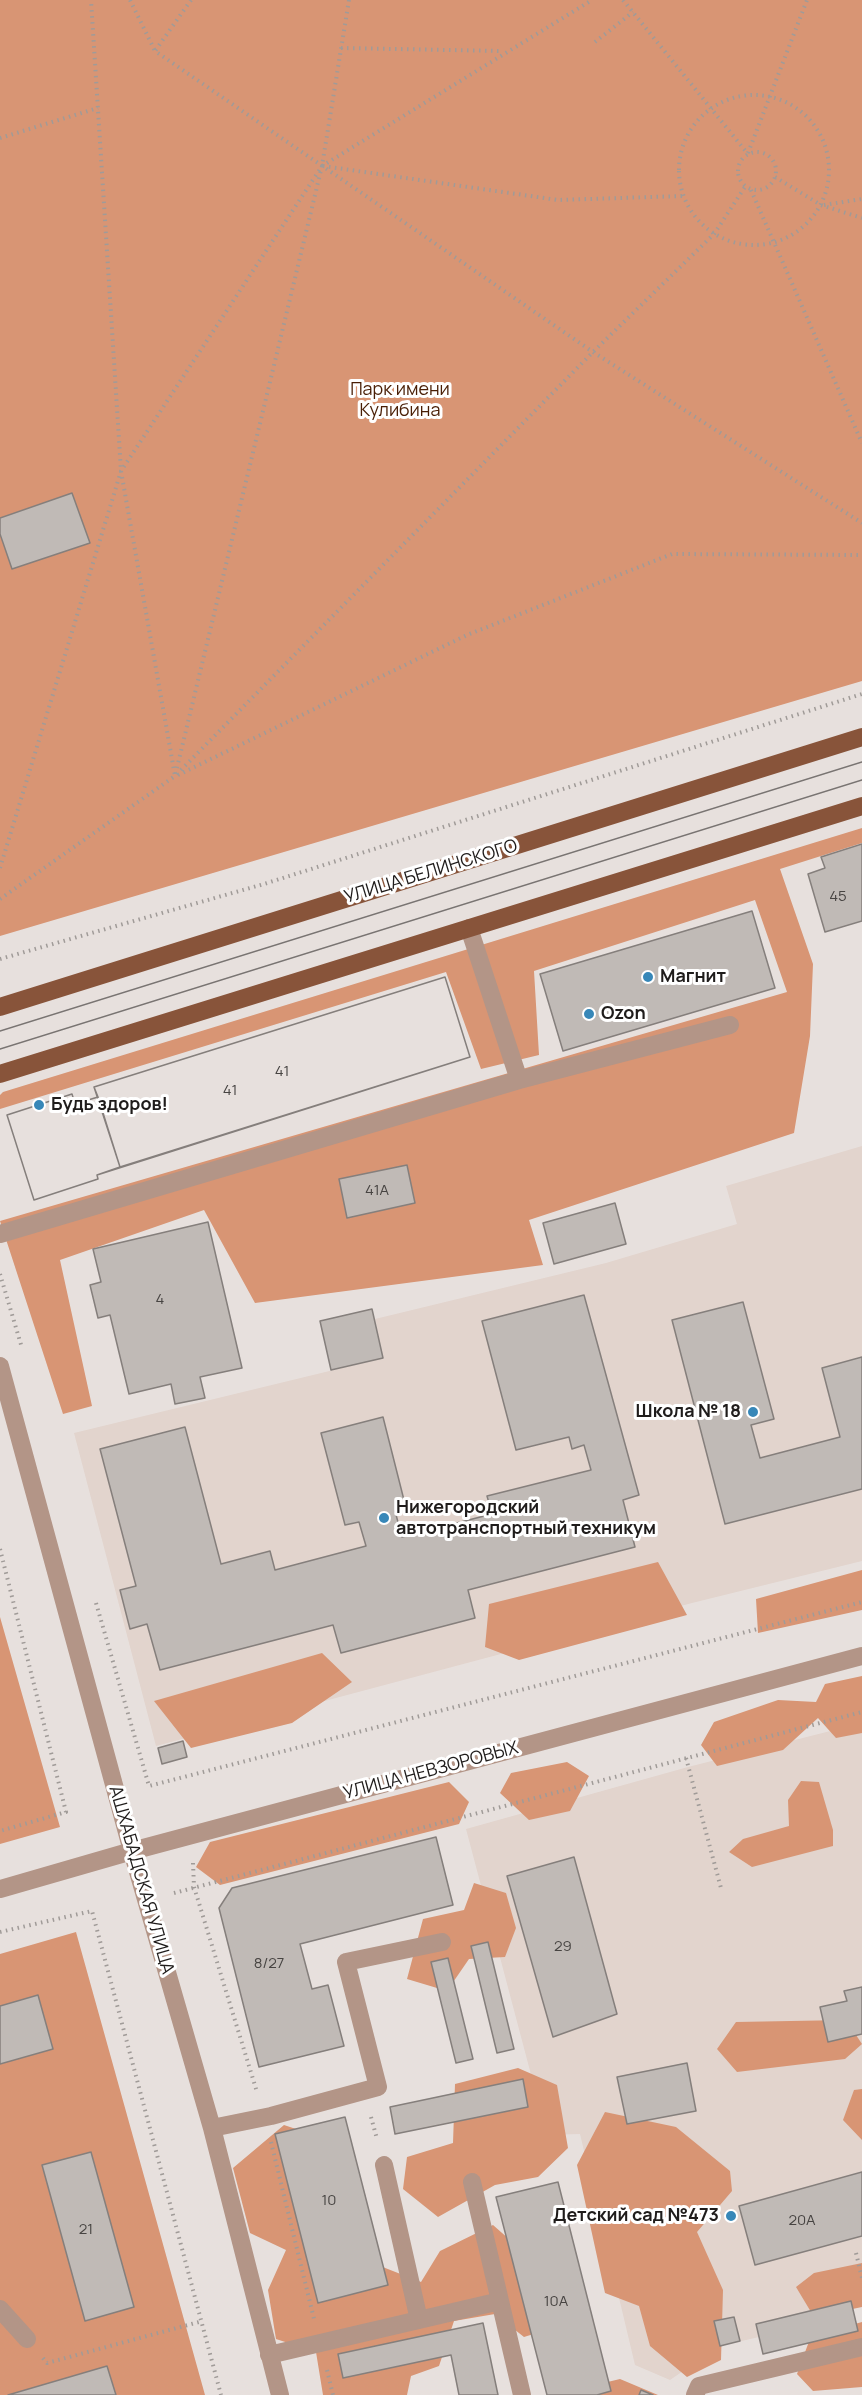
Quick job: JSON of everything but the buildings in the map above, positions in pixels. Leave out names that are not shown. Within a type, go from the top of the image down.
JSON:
[{"type":"main road","name":"УЛИЦА БЕЛИНСКОГО","points":[[0,1006],[862,737]]},
{"type":"main road","points":[[0,1074],[862,806]]},
{"type":"street","points":[[469,928],[519,1080]]},
{"type":"street","points":[[0,1234],[519,1080],[730,1024]]},
{"type":"street","name":"АШХАБАДСКАЯ УЛИЦА","points":[[0,1366],[132,1851],[212,2128],[279,2395]]},
{"type":"street","name":"УЛИЦА НЕВЗОРОВЫХ","points":[[0,1889],[132,1851],[862,1656]]},
{"type":"street","points":[[212,2128],[271,2116],[378,2087],[346,1962],[442,1942]]},
{"type":"street","points":[[384,2165],[419,2320]]},
{"type":"street","points":[[472,2182],[522,2395]]},
{"type":"street","points":[[269,2355],[500,2301]]},
{"type":"street","points":[[0,2309],[27,2338]]},
{"type":"street","points":[[695,2395],[699,2386],[862,2348]]},
{"type":"path","points":[[91,0],[121,471],[175,776]]},
{"type":"path","points":[[130,0],[155,51],[593,352],[862,523]]},
{"type":"path","points":[[155,51],[191,0]]},
{"type":"path","points":[[175,776],[322,166],[349,0]]},
{"type":"path","points":[[0,868],[121,471],[322,166],[505,51],[592,0]]},
{"type":"path","points":[[623,0],[747,154]]},
{"type":"path","points":[[747,154],[760,152],[766,154],[775,165],[775,177],[763,190],[751,190],[744,187],[737,170],[747,154],[767,96],[807,0]]},
{"type":"path","points":[[595,42],[633,12]]},
{"type":"path","points":[[341,48],[505,51]]},
{"type":"path","points":[[767,96],[790,104],[808,118],[822,137],[829,159],[828,183],[821,205],[808,222],[792,235],[772,243],[753,245],[733,242],[714,234],[696,217],[683,196],[679,172],[682,148],[693,126],[711,108],[738,97],[767,96]]},
{"type":"path","points":[[0,138],[98,108]]},
{"type":"path","points":[[322,166],[558,200],[683,196]]},
{"type":"path","points":[[775,177],[821,205],[862,218]]},
{"type":"path","points":[[175,776],[593,352],[714,234],[744,187]]},
{"type":"path","points":[[751,190],[772,243],[862,443]]},
{"type":"path","points":[[821,205],[862,199]]},
{"type":"path","points":[[0,899],[175,776],[467,635],[672,554],[862,555]]},
{"type":"path","points":[[0,959],[264,884],[862,694]]},
{"type":"path","points":[[0,1549],[66,1812],[0,1831]]},
{"type":"path","points":[[149,1786],[862,1602]]},
{"type":"path","points":[[174,1893],[862,1712]]},
{"type":"path","points":[[686,1758],[721,1888]]},
{"type":"path","points":[[0,1932],[92,1911],[221,2395]]},
{"type":"path","points":[[363,2091],[384,2165]]},
{"type":"path","points":[[856,2253],[862,2278]]},
{"type":"path","points":[[27,2338],[47,2363],[199,2322]]},
{"type":"shaded area","name":"Нижегородский автотранспортный техникум","points":[[862,1146],[862,1561],[692,1603],[156,1746],[74,1433],[383,1358],[375,1319],[606,1263],[737,1224],[726,1186]]},
{"type":"shaded area","points":[[862,1723],[862,2298],[759,2337],[720,2346],[670,2380],[635,2365],[580,2134],[547,2135],[466,1829],[688,1767]]},
{"type":"green space","name":"Парк имени Кулибина","points":[[0,0],[862,0],[862,681],[0,936]]},
{"type":"green space","points":[[862,828],[862,843],[780,869],[813,964],[810,1036],[794,1133],[529,1220],[543,1265],[255,1303],[204,1210],[60,1260],[92,1406],[63,1414],[0,1221],[787,992],[755,900],[534,971],[539,1055],[481,1069],[446,972],[0,1109],[0,1095],[3,1092]]},
{"type":"green space","points":[[658,1562],[687,1615],[519,1660],[485,1647],[489,1604]]},
{"type":"green space","points":[[862,1570],[862,1610],[758,1633],[756,1599]]},
{"type":"green space","points":[[0,1617],[60,1827],[0,1844]]},
{"type":"green space","points":[[322,1653],[352,1682],[292,1723],[191,1748],[154,1701]]},
{"type":"green space","points":[[862,1676],[862,1733],[836,1738],[818,1718],[783,1750],[717,1766],[701,1745],[714,1722],[778,1700],[816,1702],[825,1684]]},
{"type":"green space","points":[[567,1762],[589,1776],[570,1811],[529,1820],[500,1793],[511,1773]]},
{"type":"green space","points":[[801,1781],[819,1782],[833,1830],[833,1846],[752,1867],[729,1852],[743,1839],[789,1826],[788,1800]]},
{"type":"green space","points":[[449,1782],[469,1802],[459,1824],[220,1885],[196,1867],[210,1842]]},
{"type":"green space","points":[[474,1883],[506,1893],[516,1928],[505,1957],[469,1959],[447,1991],[407,1979],[423,1919],[464,1910]]},
{"type":"green space","points":[[76,1932],[205,2395],[0,2395],[0,1954]]},
{"type":"green space","points":[[846,2020],[862,2044],[845,2059],[737,2072],[717,2049],[736,2022]]},
{"type":"green space","points":[[518,2068],[557,2085],[568,2148],[538,2177],[495,2185],[438,2217],[403,2189],[407,2157],[453,2143],[455,2084]]},
{"type":"green space","points":[[862,2089],[862,2140],[843,2120],[854,2090]]},
{"type":"green space","points":[[605,2112],[676,2127],[730,2171],[732,2191],[697,2232],[723,2290],[721,2360],[687,2377],[650,2346],[639,2306],[605,2293],[577,2165]]},
{"type":"green space","points":[[284,2125],[323,2138],[375,2264],[421,2282],[440,2251],[493,2225],[527,2255],[559,2326],[524,2337],[495,2314],[454,2321],[439,2366],[411,2376],[407,2395],[323,2395],[316,2352],[276,2339],[268,2290],[286,2250],[250,2233],[233,2168]]},
{"type":"green space","points":[[862,2263],[862,2307],[814,2317],[796,2287],[814,2273]]},
{"type":"green space","points":[[862,2322],[862,2387],[813,2391],[797,2374],[811,2336]]},
{"type":"green space","points":[[620,2379],[658,2395],[554,2395]]},
{"type":"tram line","points":[[0,1031],[862,762]]},
{"type":"tram line","points":[[0,1049],[862,780]]},
{"type":"place","name":"Магнит","points":[[648,977]]},
{"type":"place","name":"Ozon","points":[[589,1014]]},
{"type":"place","name":"Будь здоров!","points":[[39,1105]]},
{"type":"place","name":"Школа № 18","points":[[753,1412]]},
{"type":"place","name":"Нижегородский автотранспортный техникум","points":[[384,1518]]},
{"type":"place","name":"Детский сад №473","points":[[731,2216]]}]
